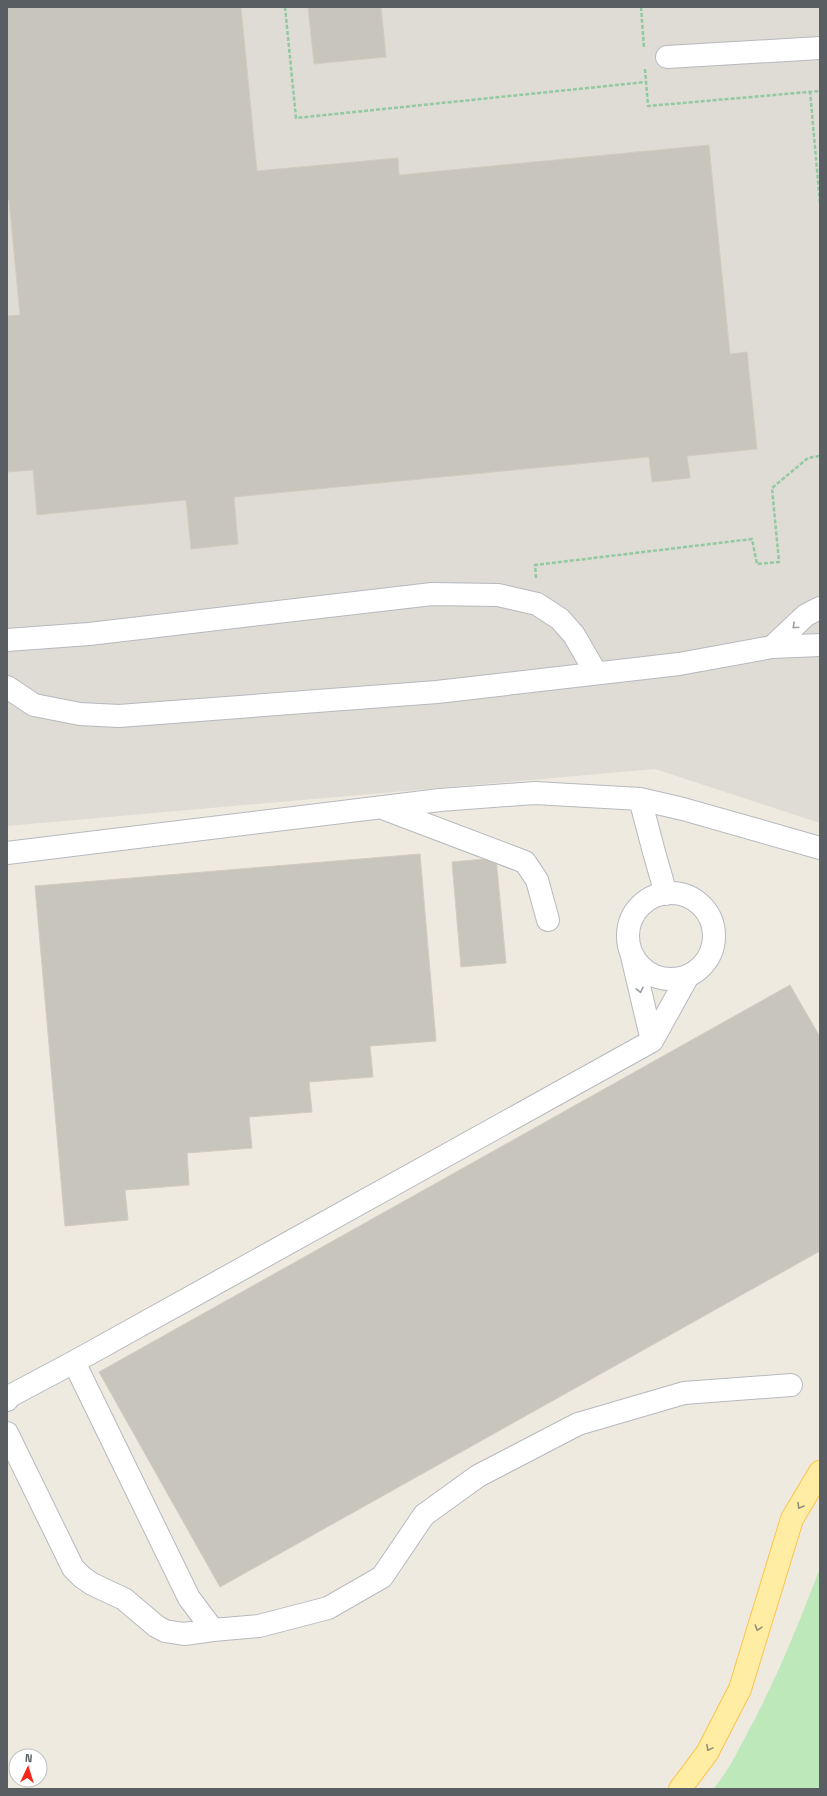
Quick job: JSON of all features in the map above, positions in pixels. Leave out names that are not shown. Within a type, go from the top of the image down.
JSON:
[{"type":"main road","points":[[680,1789],[707,1753],[740,1689],[792,1519],[820,1472]]},
{"type":"lane","points":[[668,57],[820,48]]},
{"type":"lane","points":[[7,640],[89,634],[432,594],[498,595],[538,604],[560,619],[574,635],[596,673]]},
{"type":"lane","points":[[772,647],[806,615],[820,608]]},
{"type":"lane","points":[[7,687],[34,705],[80,714],[119,716],[437,692],[679,664],[772,647],[820,645]]},
{"type":"lane","points":[[7,853],[440,800],[535,793],[640,800],[684,809],[820,848]]},
{"type":"lane","points":[[640,800],[666,894]]},
{"type":"lane","points":[[382,807],[525,862],[537,880],[548,920]]},
{"type":"lane","points":[[631,952],[638,963],[648,972],[661,978],[675,979],[688,976],[700,968],[709,958],[714,946],[714,932],[711,919],[703,908],[693,899],[680,895],[666,894],[653,898],[642,905],[634,915],[629,926],[628,939],[631,952],[652,1041]]},
{"type":"lane","points":[[7,1400],[10,1396],[74,1362],[652,1041],[688,976]]},
{"type":"lane","points":[[74,1362],[189,1598],[213,1630]]},
{"type":"lane","points":[[7,1433],[73,1568],[92,1584],[124,1599],[156,1626],[165,1631],[184,1634],[259,1626],[328,1608],[382,1577],[424,1516],[478,1476],[578,1424],[684,1393],[791,1385]]},
{"type":"path","points":[[285,7],[296,118],[646,82]]},
{"type":"path","points":[[641,7],[644,51]]},
{"type":"path","points":[[645,64],[648,106],[820,90]]},
{"type":"path","points":[[810,91],[820,204]]},
{"type":"path","points":[[538,604],[535,564],[752,539],[757,564],[779,562],[772,488],[808,458],[820,456]]},
{"type":"shaded area","points":[[7,7],[820,7],[820,823],[655,769],[7,826]]},
{"type":"green space","points":[[820,1568],[820,1789],[713,1789],[733,1760],[769,1690],[796,1630]]},
{"type":"building","points":[[7,7],[241,7],[257,171],[398,158],[399,175],[709,145],[730,354],[747,352],[757,449],[687,456],[690,478],[652,482],[649,457],[234,497],[238,544],[191,549],[186,500],[37,515],[33,470],[7,472],[7,316],[20,315],[9,200],[7,200]]},
{"type":"building","points":[[308,7],[381,7],[386,57],[314,64]]},
{"type":"building","points":[[420,854],[436,1041],[370,1046],[373,1077],[309,1082],[312,1112],[249,1117],[252,1148],[187,1153],[189,1185],[125,1190],[128,1220],[65,1226],[35,886]]},
{"type":"building","points":[[496,858],[506,963],[461,967],[452,862]]},
{"type":"building","points":[[790,985],[820,1037],[820,1251],[220,1587],[99,1372]]}]
